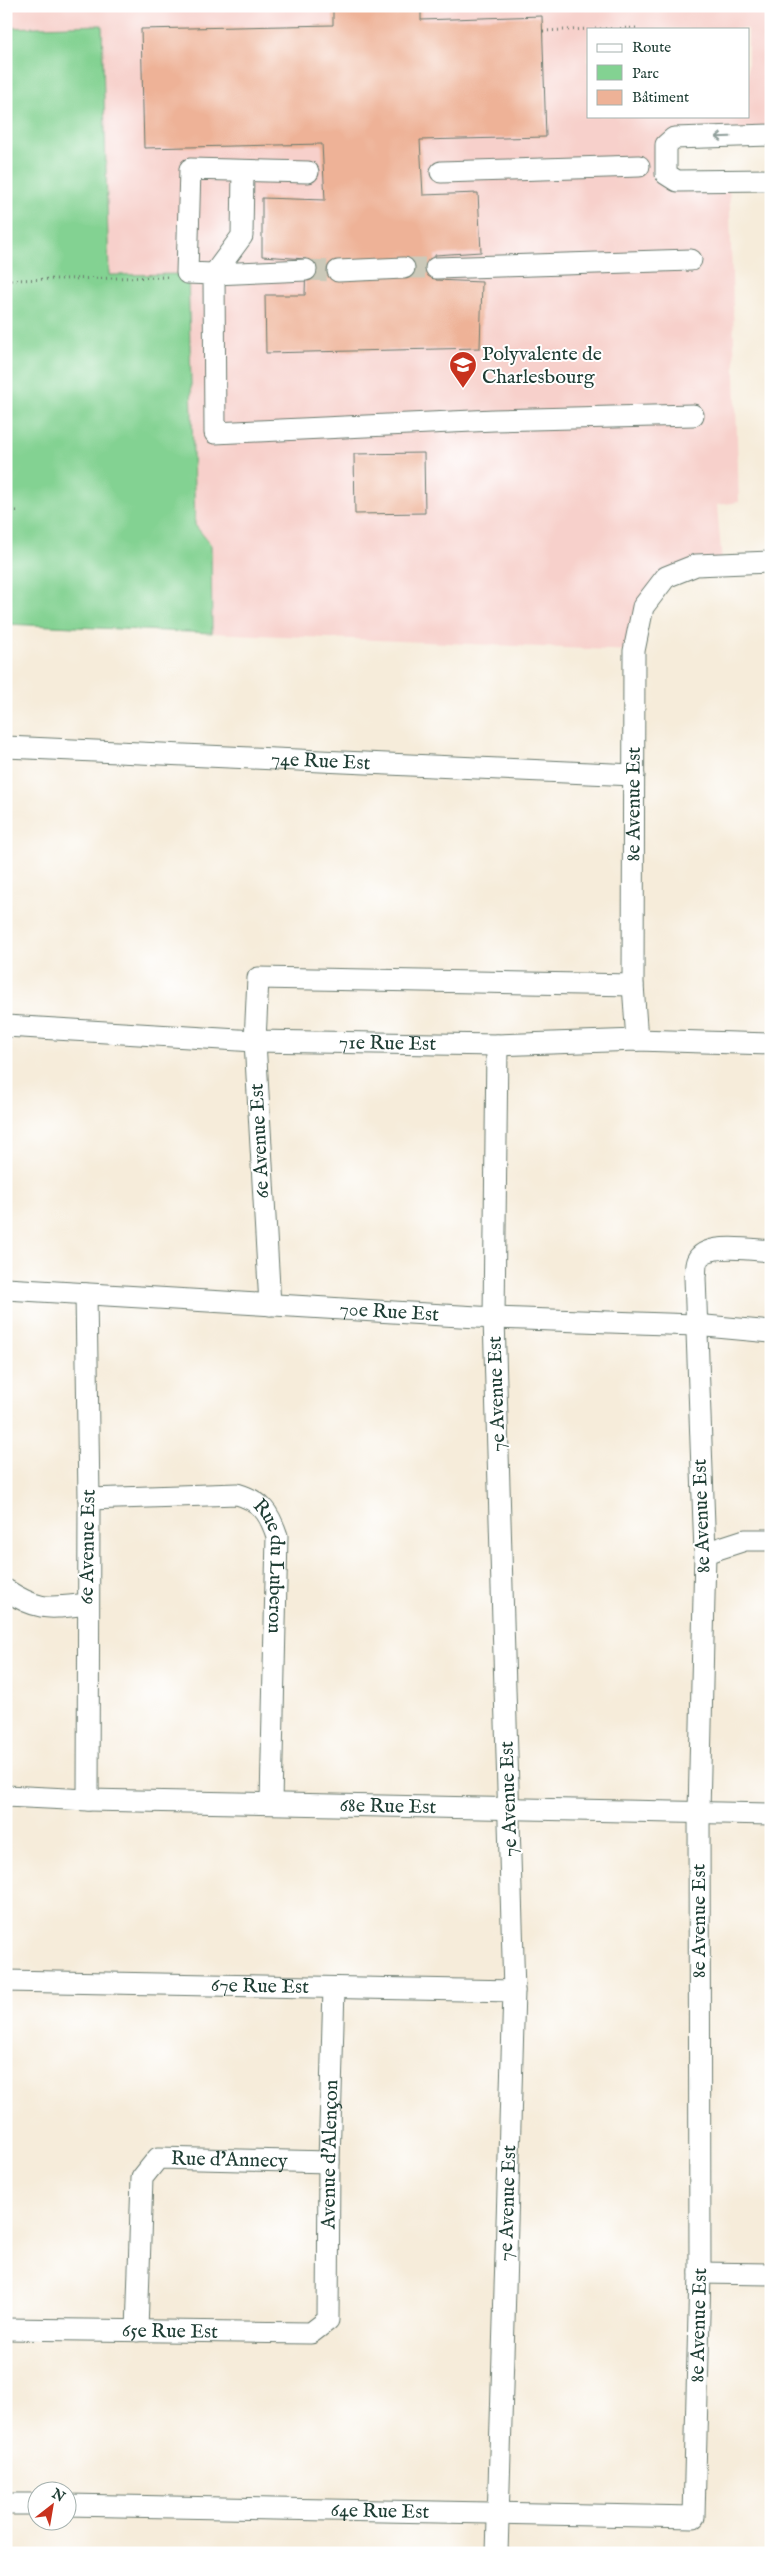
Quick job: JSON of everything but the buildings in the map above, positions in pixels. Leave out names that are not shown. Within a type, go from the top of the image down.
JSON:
[{"type":"street","points":[[771,135],[674,138],[666,145],[664,158],[666,174],[677,181],[771,180]]},
{"type":"street","points":[[441,172],[639,166]]},
{"type":"street","points":[[306,270],[214,274],[187,273],[190,169],[243,172],[308,172]]},
{"type":"street","points":[[243,172],[242,236],[214,274],[215,433],[494,420],[693,415]]},
{"type":"street","points":[[436,268],[691,260]]},
{"type":"street","points":[[338,270],[404,268]]},
{"type":"street","name":"8e Avenue Est","points":[[637,1040],[633,985],[634,651],[643,607],[666,577],[696,566],[771,562]]},
{"type":"street","name":"74e Rue Est","points":[[6,747],[634,775]]},
{"type":"street","name":"6e Avenue Est","points":[[270,1305],[255,1041],[258,978],[633,985]]},
{"type":"street","name":"71e Rue Est","points":[[6,1026],[255,1041],[498,1045],[637,1040],[771,1044]]},
{"type":"street","name":"7e Avenue Est","points":[[496,2553],[514,1991],[494,1318],[498,1045]]},
{"type":"street","name":"8e Avenue Est","points":[[694,2517],[700,2273],[699,1812],[705,1553],[695,1325],[695,1277],[697,1260],[707,1251],[726,1248],[771,1251]]},
{"type":"street","name":"70e Rue Est","points":[[6,1289],[494,1318],[695,1325],[771,1332]]},
{"type":"street","name":"6e Avenue Est","points":[[86,1294],[89,1499],[88,1800]]},
{"type":"street","name":"Rue du Luberon","points":[[89,1499],[237,1494],[253,1498],[271,1518],[277,1536],[271,1802]]},
{"type":"street","points":[[705,1553],[745,1540],[771,1540]]},
{"type":"street","points":[[6,1590],[21,1600],[43,1608],[88,1604]]},
{"type":"street","name":"68e Rue Est","points":[[6,1796],[88,1800],[271,1802],[771,1814]]},
{"type":"street","name":"67e Rue Est","points":[[6,1981],[514,1991]]},
{"type":"street","name":"Avenue d'Alençon","points":[[328,2320],[329,2162],[334,1988]]},
{"type":"street","name":"Rue d'Annecy","points":[[137,2331],[142,2178],[158,2158],[329,2162]]},
{"type":"street","points":[[700,2273],[771,2274]]},
{"type":"street","name":"65e Rue Est","points":[[6,2329],[311,2332],[328,2320]]},
{"type":"street","points":[[6,2504],[28,2504]]},
{"type":"street","name":"64e Rue Est","points":[[78,2505],[694,2517]]},
{"type":"path","points":[[543,31],[587,29]]},
{"type":"path","points":[[6,280],[172,277],[172,283]]},
{"type":"path","points":[[6,511],[19,511]]},
{"type":"shaded area","name":"Polyvalente de Charlesbourg","points":[[6,6],[771,6],[771,135],[674,138],[666,174],[729,180],[739,502],[717,505],[722,564],[666,577],[634,651],[212,633],[211,545],[195,525],[187,274],[109,276],[102,26],[6,28]]},
{"type":"green space","points":[[102,25],[109,275],[188,274],[195,525],[211,545],[212,633],[6,624],[6,28]]},
{"type":"tunnel","points":[[404,268],[436,268]]},
{"type":"tunnel","points":[[306,270],[338,271]]},
{"type":"place","name":"Polyvalente de Charlesbourg","points":[[463,389]]}]
